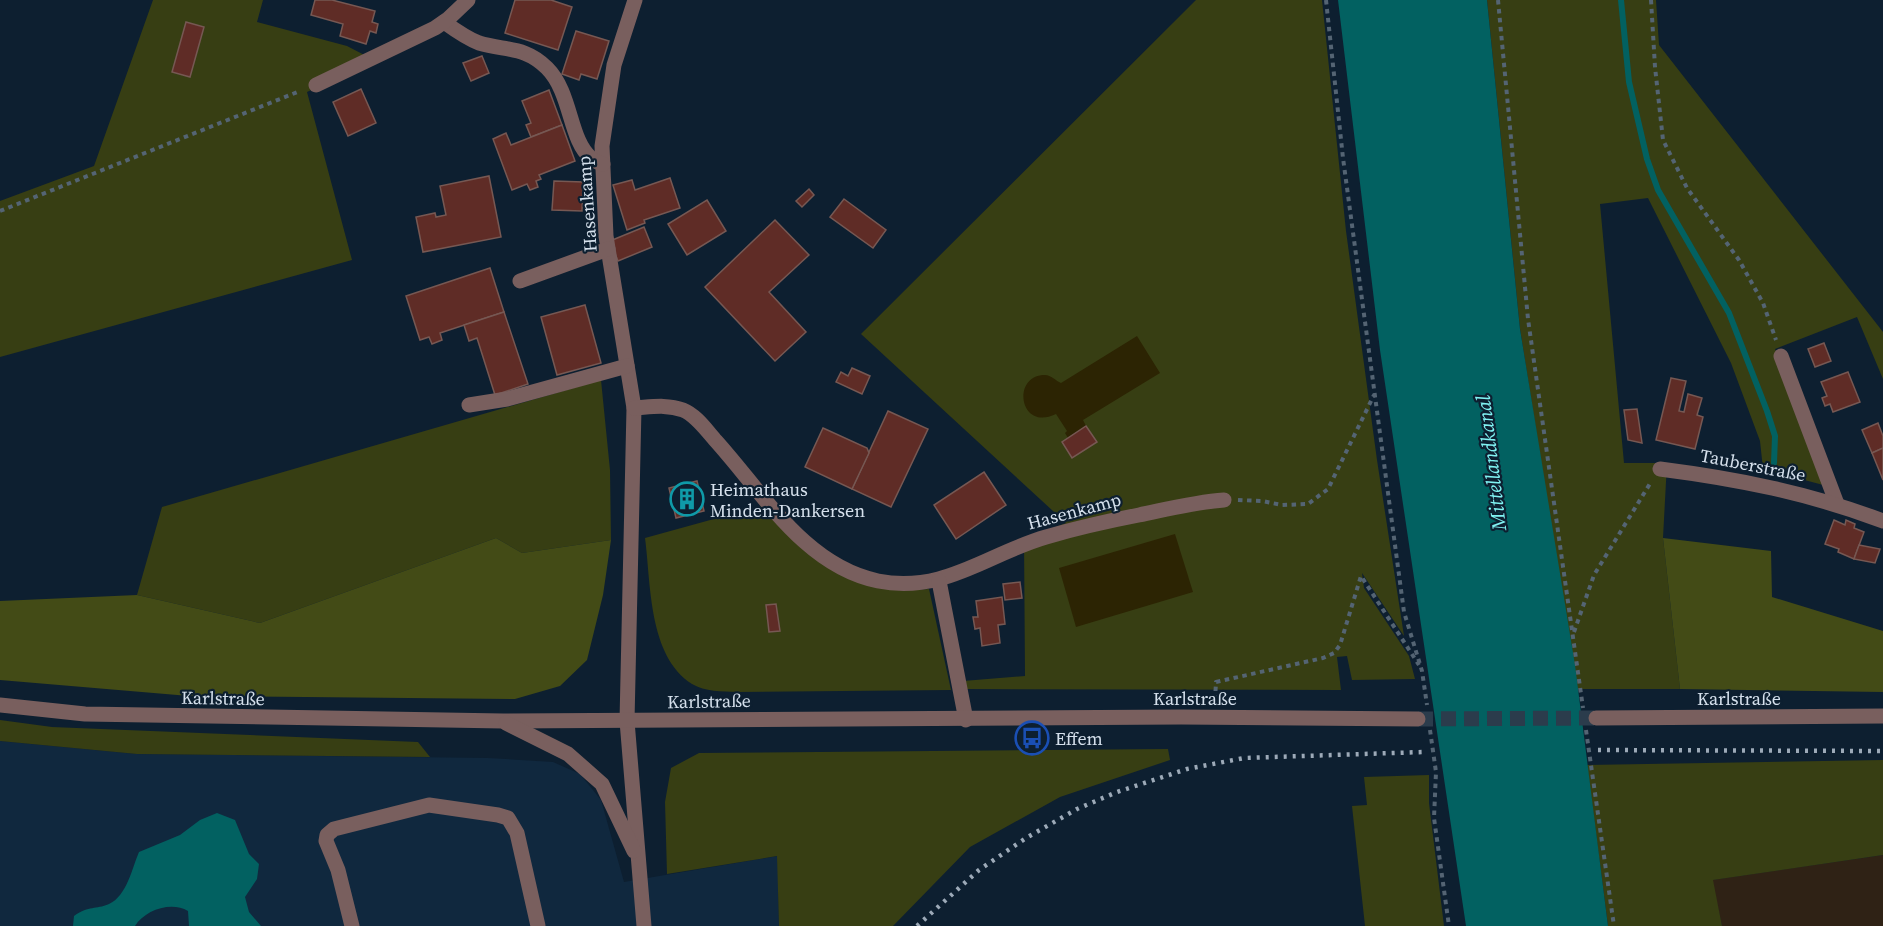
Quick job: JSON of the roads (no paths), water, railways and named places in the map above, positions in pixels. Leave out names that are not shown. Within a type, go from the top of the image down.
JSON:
[{"type":"street","points":[[316,85],[388,52],[444,22],[468,0]]},
{"type":"street","name":"Hasenkamp","points":[[635,0],[614,65],[602,146],[606,236],[634,408],[627,722],[644,926]]},
{"type":"street","points":[[444,22],[466,38],[482,44],[519,50],[532,55],[547,68],[558,81],[567,100],[573,126],[583,149],[591,159],[603,164]]},
{"type":"street","points":[[520,281],[608,249]]},
{"type":"street","name":"Tauberstraße","points":[[1781,356],[1837,504]]},
{"type":"street","points":[[469,405],[507,399],[627,366]]},
{"type":"street","name":"Hasenkamp","points":[[634,408],[665,406],[686,411],[723,448],[786,523],[813,549],[846,570],[877,581],[911,585],[939,581],[1045,537],[1199,502],[1224,500]]},
{"type":"street","name":"Tauberstraße","points":[[1660,469],[1721,477],[1837,504],[1883,521]]},
{"type":"street","points":[[939,581],[966,720]]},
{"type":"street","name":"Karlstraße","points":[[0,705],[85,714],[503,721],[1181,717],[1425,721]]},
{"type":"street","name":"Karlstraße","points":[[1589,720],[1883,716]]},
{"type":"street","points":[[503,721],[568,754],[602,784],[639,859]]},
{"type":"street","points":[[352,926],[338,870],[326,841],[327,835],[334,829],[429,805],[508,818],[516,833],[538,926]]},
{"type":"water","name":"Mittellandkanal","points":[[1338,0],[1487,0],[1520,329],[1575,665],[1608,926],[1466,926],[1380,350]]},
{"type":"water","points":[[217,813],[235,820],[249,854],[259,864],[257,879],[245,897],[249,912],[261,926],[189,926],[188,911],[166,907],[145,915],[135,926],[73,926],[74,916],[84,910],[109,904],[120,895],[139,852],[180,835],[200,820]]},
{"type":"waterway","points":[[1621,0],[1629,82],[1647,159],[1658,190],[1729,313],[1775,436],[1774,463]]},
{"type":"tunnel","points":[[1418,719],[1596,718]]},
{"type":"railway","points":[[1598,750],[1883,751]]},
{"type":"railway","points":[[917,926],[979,870],[1026,838],[1077,809],[1117,792],[1187,769],[1244,758],[1423,752]]},
{"type":"place","name":"Heimathaus Minden-Dankersen","points":[[687,499]]},
{"type":"place","name":"Effem","points":[[1032,738]]}]
